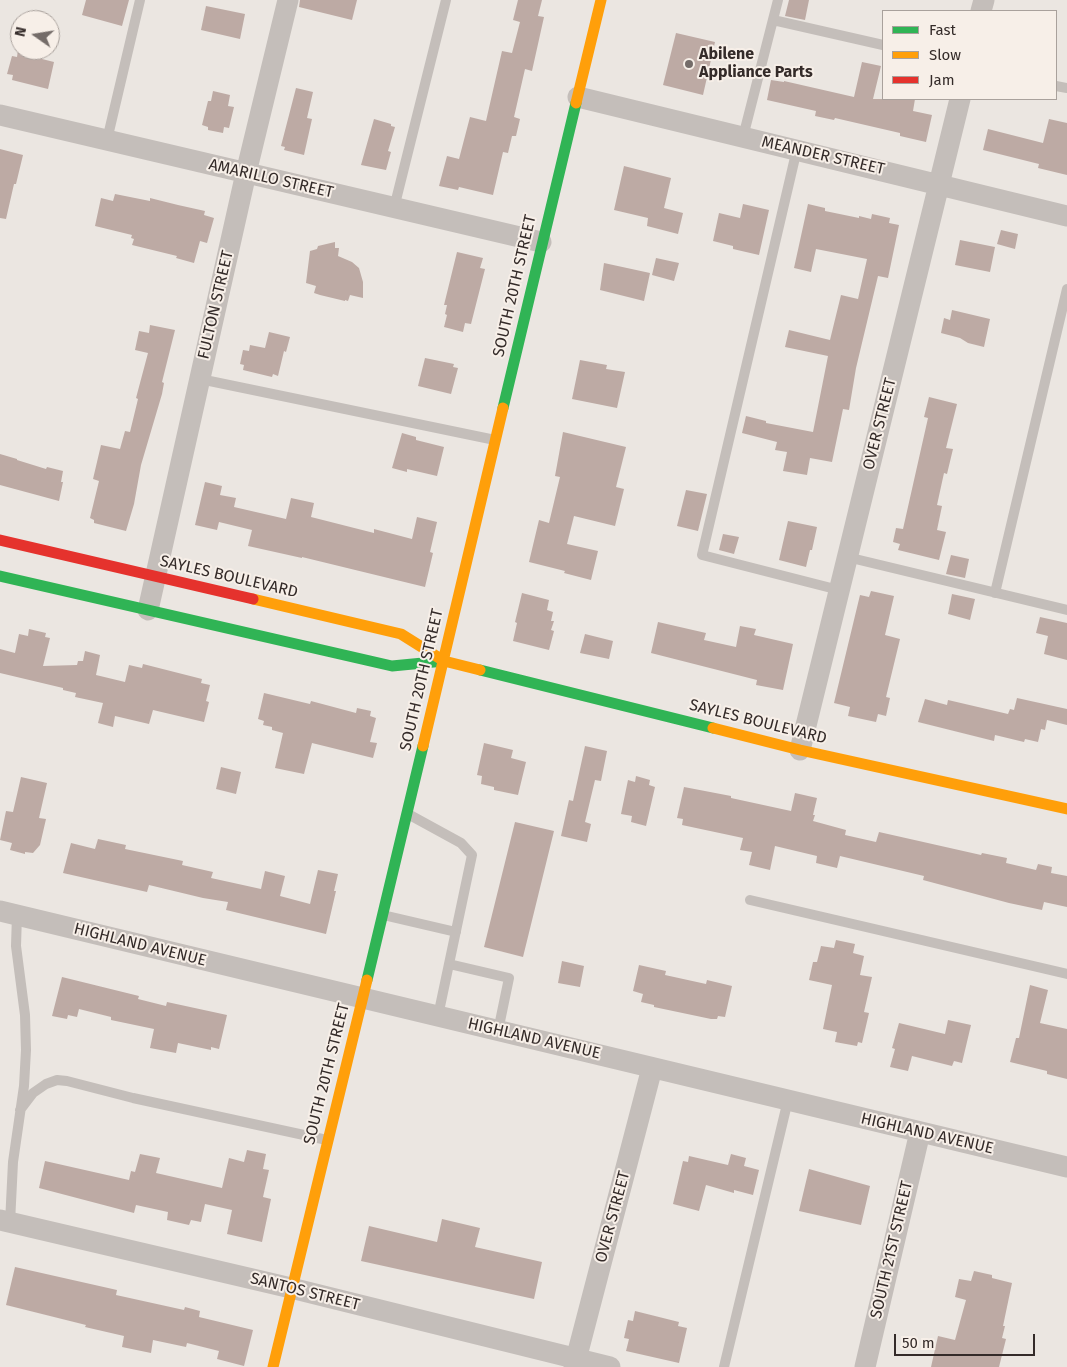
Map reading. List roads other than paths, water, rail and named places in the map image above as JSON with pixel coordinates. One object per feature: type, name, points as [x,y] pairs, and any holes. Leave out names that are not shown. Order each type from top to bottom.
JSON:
[{"type":"main road","name":"SOUTH 20TH STREET","points":[[273,1367],[444,661],[541,242],[601,0]]},
{"type":"main road","name":"SAYLES BOULEVARD","points":[[0,540],[401,634],[444,661],[800,750],[1067,809]]},
{"type":"main road","name":"SAYLES BOULEVARD","points":[[0,576],[392,666],[444,661]]},
{"type":"street","name":"FULTON STREET","points":[[148,610],[246,173],[288,0]]},
{"type":"street","name":"MEANDER STREET","points":[[578,97],[1067,216]]},
{"type":"street","name":"OVER STREET","points":[[800,750],[960,100]]},
{"type":"street","name":"AMARILLO STREET","points":[[0,116],[541,242]]},
{"type":"street","name":"HIGHLAND AVENUE","points":[[9,913],[1067,1167]]},
{"type":"street","name":"OVER STREET","points":[[575,1363],[652,1068]]},
{"type":"street","name":"SOUTH 21ST STREET","points":[[865,1367],[920,1132]]},
{"type":"street","name":"SANTOS STREET","points":[[5,1222],[291,1288],[575,1363],[610,1367]]},
{"type":"lane","points":[[107,140],[140,0]]},
{"type":"lane","points":[[394,208],[446,0]]},
{"type":"lane","points":[[743,137],[778,0]]},
{"type":"lane","points":[[773,20],[882,45]]},
{"type":"lane","points":[[797,150],[702,555],[839,590]]},
{"type":"lane","points":[[995,593],[1067,289]]},
{"type":"lane","points":[[200,379],[495,440]]},
{"type":"lane","points":[[847,556],[1067,610]]},
{"type":"lane","points":[[407,813],[461,843],[472,855],[438,1016]]},
{"type":"lane","points":[[750,900],[1067,974]]},
{"type":"lane","points":[[5,1222],[24,1086],[26,1050],[16,946],[9,913]]},
{"type":"lane","points":[[382,915],[456,932]]},
{"type":"lane","points":[[449,964],[509,978],[498,1031]]},
{"type":"lane","points":[[20,1110],[33,1094],[46,1084],[57,1080],[67,1081],[133,1098],[328,1141]]},
{"type":"lane","points":[[724,1367],[788,1100]]},
{"type":"place","name":"Abilene Appliance Parts","points":[[689,64]]}]
